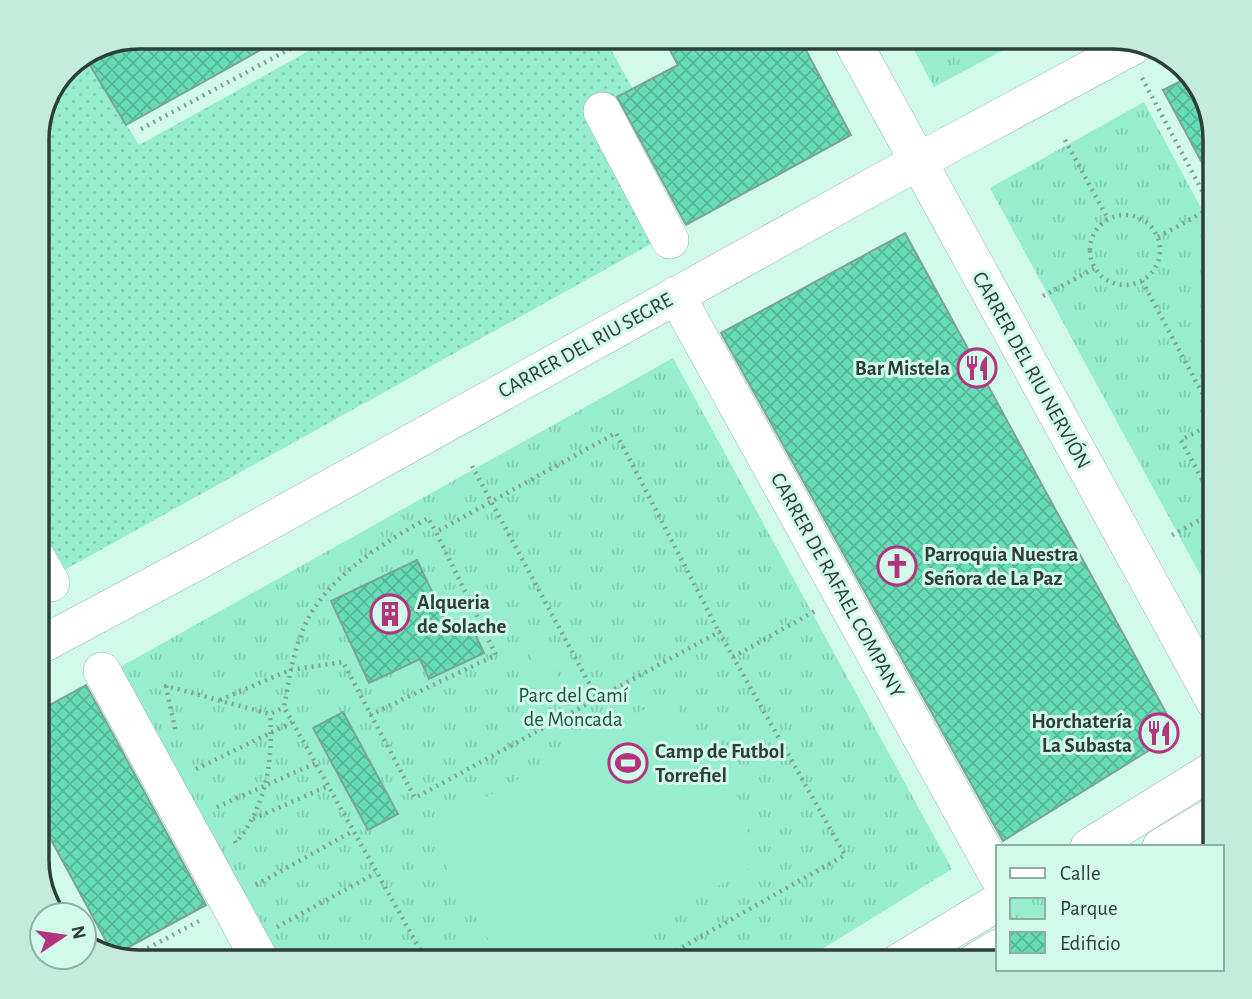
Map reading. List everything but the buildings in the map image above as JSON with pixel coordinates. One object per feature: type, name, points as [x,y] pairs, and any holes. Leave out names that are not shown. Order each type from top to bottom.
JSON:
[{"type":"street","name":"CARRER DEL RIU NERVIÓN","points":[[856,49],[1203,680]]},
{"type":"street","name":"CARRER DEL RIU SEGRE","points":[[49,641],[1124,50]]},
{"type":"street","points":[[602,111],[670,240]]},
{"type":"street","name":"CARRER DE RAFAEL COMPANY","points":[[676,295],[996,872]]},
{"type":"street","points":[[102,671],[240,896],[254,950]]},
{"type":"street","points":[[1092,845],[1203,776]]},
{"type":"street","points":[[1143,814],[1160,845]]},
{"type":"street","points":[[1164,845],[1203,821]]},
{"type":"street","points":[[918,950],[996,903]]},
{"type":"path","points":[[141,130],[290,49]]},
{"type":"path","points":[[1132,52],[1203,190]]},
{"type":"path","points":[[1065,140],[1108,219]]},
{"type":"path","points":[[1158,237],[1203,213]]},
{"type":"path","points":[[1131,215],[1152,227],[1158,237],[1160,247],[1156,267],[1142,281],[1121,285],[1101,276],[1095,268],[1090,258],[1092,235],[1108,219],[1131,215]]},
{"type":"path","points":[[1043,296],[1095,268]]},
{"type":"path","points":[[1142,281],[1203,397]]},
{"type":"path","points":[[1203,427],[1181,440],[1203,481]]},
{"type":"path","points":[[436,532],[616,433],[719,632],[845,855],[677,950]]},
{"type":"path","points":[[472,466],[597,698]]},
{"type":"path","points":[[370,715],[496,655],[428,518],[393,538],[335,581],[304,626],[290,670],[284,707],[420,950]]},
{"type":"path","points":[[1172,535],[1203,518]]},
{"type":"path","points":[[733,657],[844,596]]},
{"type":"path","points":[[220,700],[290,670],[343,662],[415,798],[719,632]]},
{"type":"path","points":[[180,738],[175,728],[166,686],[270,714],[284,707]]},
{"type":"path","points":[[230,831],[236,843],[253,819],[264,796],[270,714]]},
{"type":"path","points":[[196,769],[293,721]]},
{"type":"path","points":[[191,759],[201,778]]},
{"type":"path","points":[[217,807],[316,764]]},
{"type":"path","points":[[253,819],[328,786]]},
{"type":"path","points":[[212,797],[223,819]]},
{"type":"path","points":[[143,950],[353,831]]},
{"type":"path","points":[[258,950],[376,873]]},
{"type":"green space","points":[[312,49],[611,49],[633,89],[590,111],[658,240],[59,573],[49,555],[49,133],[58,99],[68,84],[89,64],[139,145]]},
{"type":"green space","points":[[913,49],[1005,49],[934,87]]},
{"type":"green space","points":[[1144,102],[1203,212],[1203,580],[990,188]]},
{"type":"green space","name":"Parc del Camí de Moncada","points":[[673,358],[952,869],[820,950],[265,950],[113,671]]},
{"type":"green space","points":[[542,647],[567,692],[555,699],[530,654]]},
{"type":"green space","name":"Camp de Futbol Torrefiel","points":[[670,695],[764,860],[604,950],[494,950],[427,830]]},
{"type":"place","name":"Bar Mistela","points":[[977,368]]},
{"type":"place","name":"Parroquia Nuestra Señora de La Paz","points":[[897,566]]},
{"type":"place","name":"Alqueria de Solache","points":[[390,614]]},
{"type":"place","name":"Horchatería La Subasta","points":[[1159,733]]},
{"type":"place","name":"Camp de Futbol Torrefiel","points":[[628,763]]}]
